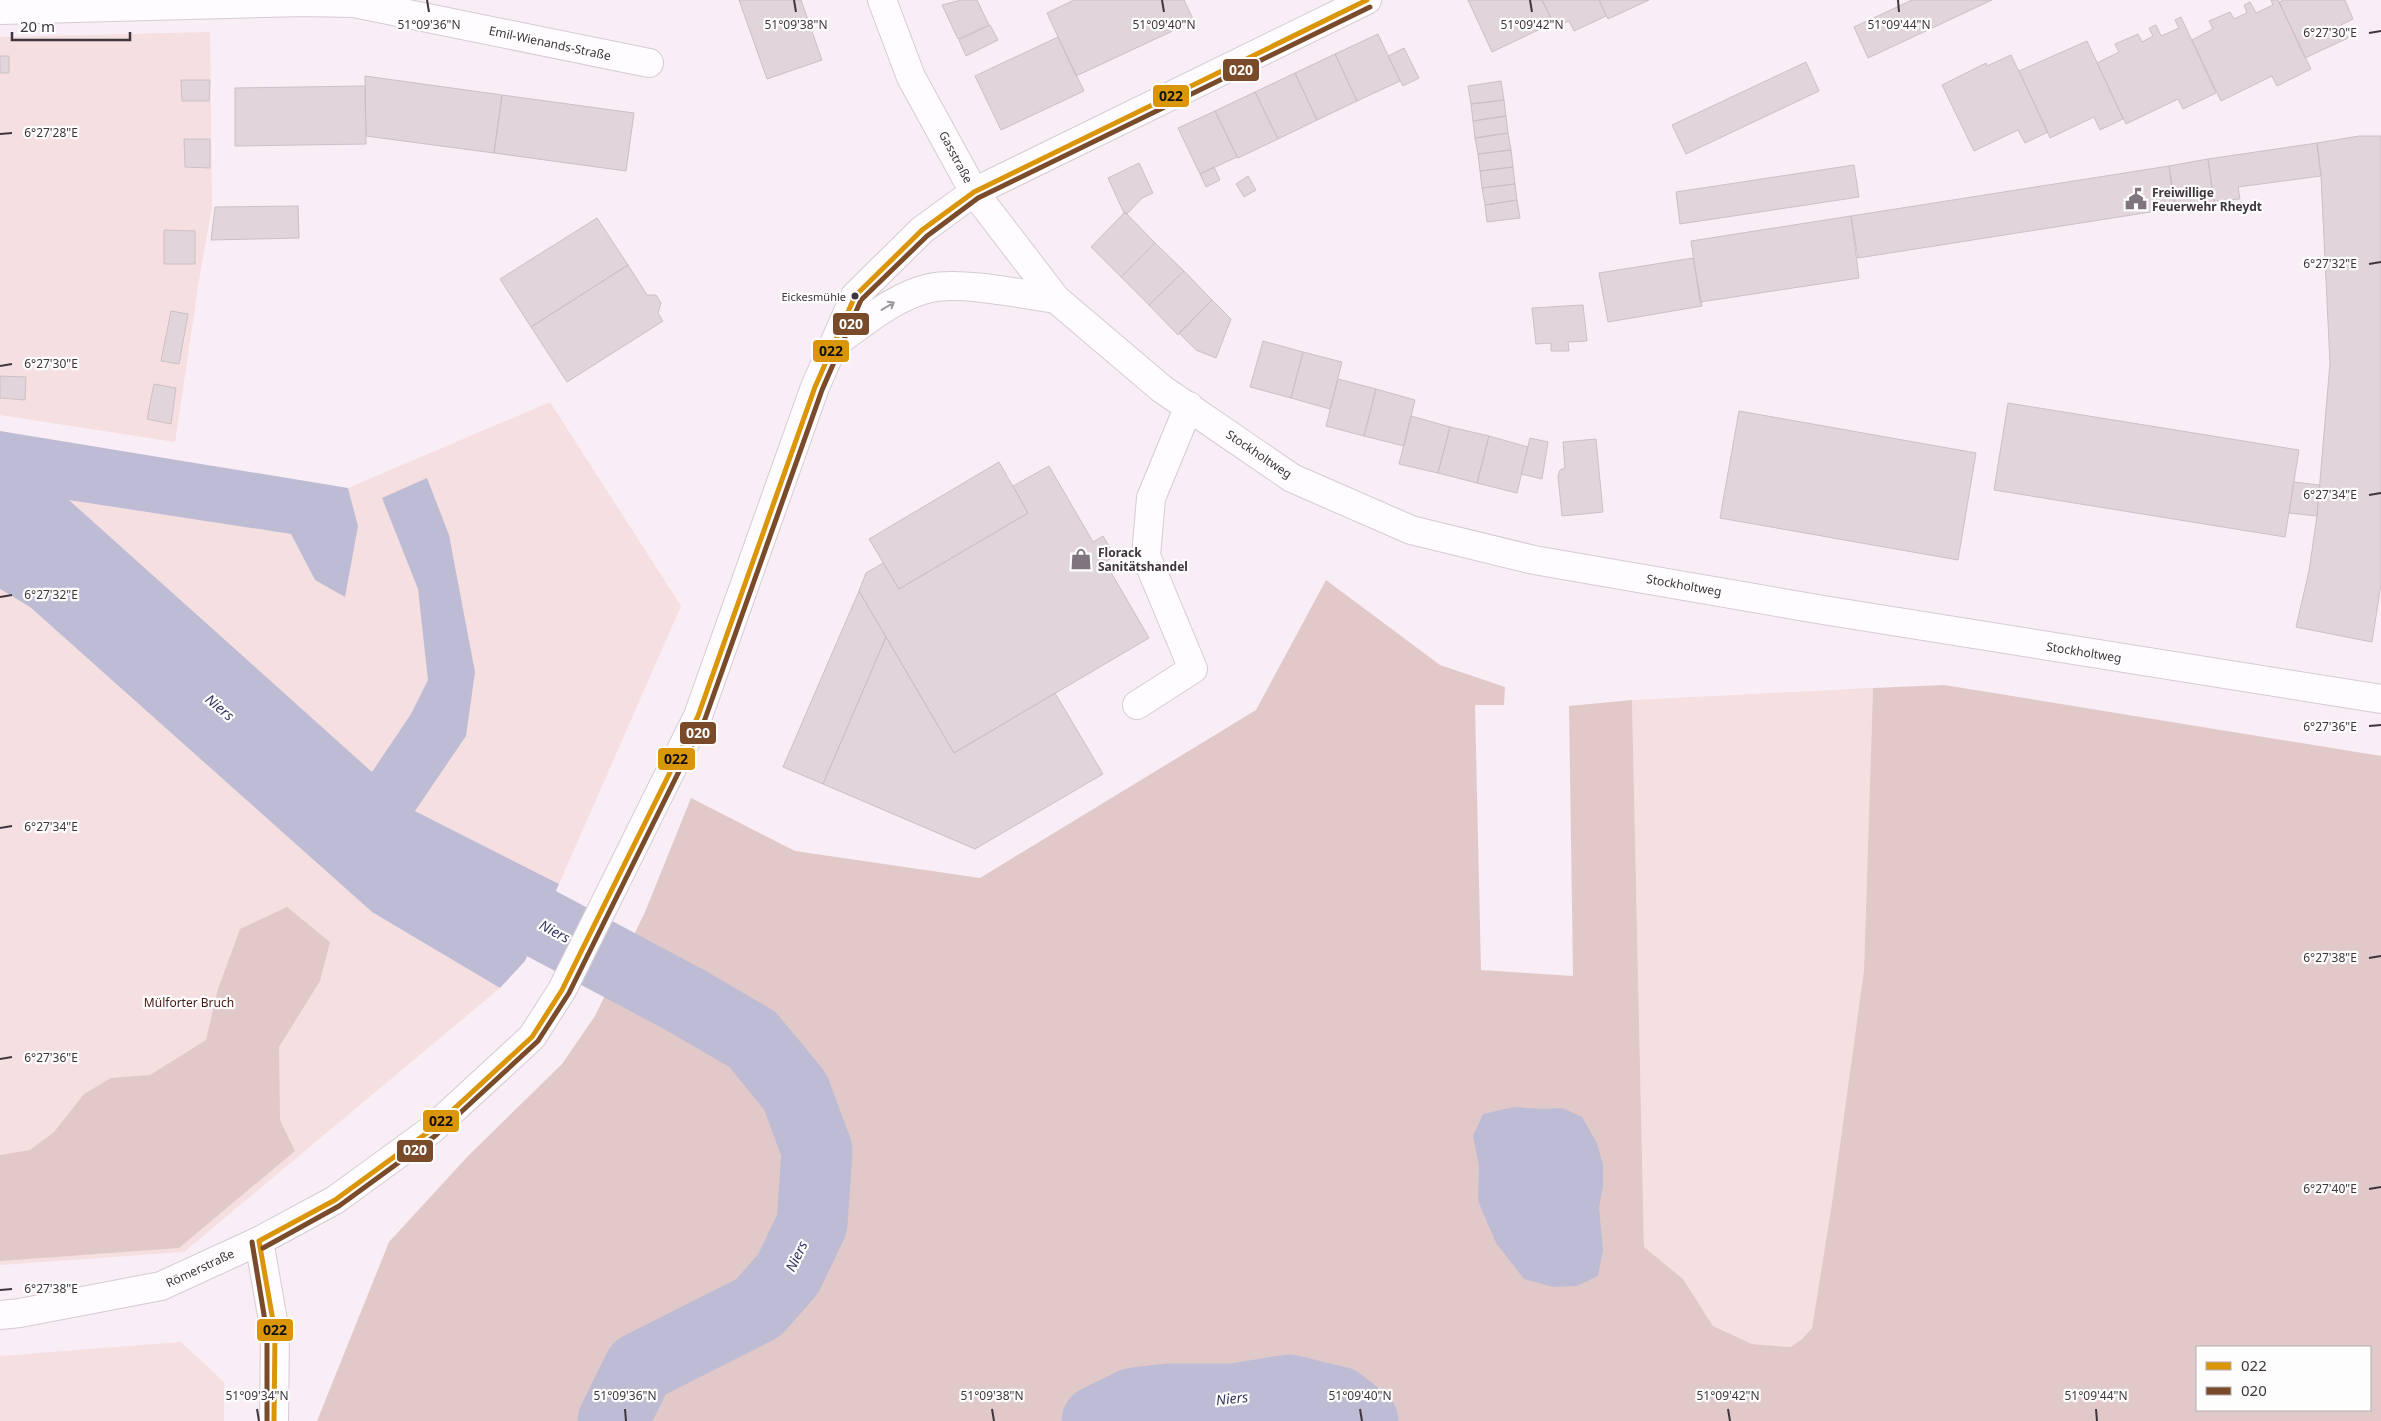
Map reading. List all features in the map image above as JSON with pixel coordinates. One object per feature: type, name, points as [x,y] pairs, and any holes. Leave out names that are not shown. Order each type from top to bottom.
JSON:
[{"type":"street","name":"Gasstraße","points":[[882,0],[912,77],[974,192],[1056,299]]},
{"type":"street","name":"Römerstraße","points":[[0,1314],[20,1313],[161,1286],[259,1241],[335,1200],[431,1130],[532,1037],[562,990],[698,716],[815,387],[855,296],[922,230],[974,192],[1367,0]]},
{"type":"street","name":"Emil-Wienands-Straße","points":[[0,10],[303,1],[354,3],[649,63]]},
{"type":"street","points":[[834,344],[891,304],[930,288],[970,287],[1056,299]]},
{"type":"street","name":"Stockholtweg","points":[[1056,299],[1162,388],[1292,478],[1411,530],[1534,560],[1823,610],[2381,699]]},
{"type":"street","points":[[1137,705],[1193,669],[1146,556],[1151,498],[1189,406]]},
{"type":"street","points":[[259,1241],[275,1332],[274,1421]]},
{"type":"green space","points":[[210,32],[212,208],[200,274],[175,442],[0,415],[0,37]]},
{"type":"green space","points":[[550,402],[681,606],[559,884],[415,811],[68,499],[291,534],[315,580],[358,526],[348,488]]},
{"type":"green space","name":"Mülforter Bruch","points":[[0,589],[30,607],[372,912],[500,988],[184,1252],[0,1265]]},
{"type":"green space","points":[[1873,688],[1864,970],[1832,1203],[1812,1328],[1791,1347],[1752,1344],[1713,1326],[1683,1279],[1644,1247],[1632,700]]},
{"type":"green space","points":[[181,1342],[224,1382],[224,1421],[0,1421],[0,1356]]},
{"type":"shaded area","points":[[1326,580],[1440,665],[1505,687],[1504,705],[1475,705],[1481,970],[1573,976],[1569,706],[1632,700],[1644,1247],[1683,1279],[1713,1326],[1752,1344],[1791,1347],[1812,1328],[1832,1203],[1864,970],[1873,688],[1944,685],[2381,756],[2381,1421],[317,1421],[389,1242],[468,1156],[562,1064],[595,1016],[645,912],[691,798],[795,851],[980,878],[1256,710]]},
{"type":"shaded area","points":[[287,907],[330,942],[320,981],[279,1047],[280,1120],[295,1151],[179,1248],[0,1261],[0,1155],[30,1150],[54,1132],[84,1094],[111,1078],[150,1075],[206,1040],[218,989],[240,929]]},
{"type":"water","points":[[0,431],[348,488],[358,526],[345,597],[315,580],[291,534],[69,500],[372,772],[411,714],[428,680],[418,589],[382,498],[427,478],[449,535],[475,672],[466,736],[415,811],[559,884],[525,961],[500,988],[372,912],[30,607],[0,589]]},
{"type":"water","points":[[1514,1107],[1562,1108],[1582,1117],[1597,1143],[1603,1165],[1603,1185],[1599,1208],[1603,1250],[1598,1276],[1577,1286],[1553,1287],[1524,1279],[1496,1243],[1478,1201],[1479,1166],[1473,1136],[1483,1114]]},
{"type":"building","points":[[739,0],[801,0],[822,60],[767,79]]},
{"type":"building","points":[[961,0],[977,0],[989,25],[958,39],[942,5]]},
{"type":"building","points":[[1074,0],[1184,0],[1194,21],[1076,76],[1047,13]]},
{"type":"building","points":[[1468,0],[1542,0],[1553,23],[1492,52]]},
{"type":"building","points":[[1542,0],[1599,0],[1606,16],[1574,31],[1569,21],[1556,27]]},
{"type":"building","points":[[1599,0],[1649,0],[1608,19]]},
{"type":"building","points":[[1912,0],[1992,0],[1868,58],[1854,27]]},
{"type":"building","points":[[2271,0],[2278,0],[2311,69],[2277,86],[2272,76],[2221,101],[2192,40],[2213,29],[2209,21],[2230,12],[2234,19],[2247,13],[2244,5],[2250,2],[2256,13],[2273,5]]},
{"type":"building","points":[[2284,0],[2345,0],[2353,19],[2341,25],[2348,38],[2305,58],[2279,2]]},
{"type":"building","points":[[2181,17],[2216,93],[2183,109],[2178,99],[2126,124],[2097,63],[2119,52],[2115,44],[2138,34],[2142,42],[2153,36],[2149,28],[2156,25],[2161,36],[2179,28],[2175,20]]},
{"type":"building","points":[[990,25],[998,40],[966,56],[959,40]]},
{"type":"building","points":[[1378,34],[1400,81],[1357,101],[1335,54]]},
{"type":"building","points":[[1058,37],[1084,91],[1001,130],[975,76]]},
{"type":"building","points":[[2087,41],[2123,119],[2100,130],[2094,117],[2050,138],[2019,71]]},
{"type":"building","points":[[1404,48],[1419,78],[1403,86],[1388,56]]},
{"type":"building","points":[[1335,54],[1357,101],[1317,120],[1295,73]]},
{"type":"building","points":[[2011,55],[2048,132],[2025,143],[2018,130],[1974,151],[1942,85],[1986,63],[1987,66]]},
{"type":"building","points":[[0,56],[9,56],[9,73],[0,73]]},
{"type":"building","points":[[1806,62],[1819,91],[1686,154],[1672,125]]},
{"type":"building","points":[[1295,73],[1317,120],[1278,139],[1255,92]]},
{"type":"building","points":[[365,76],[502,95],[494,153],[366,136]]},
{"type":"building","points":[[181,80],[210,80],[209,101],[182,101]]},
{"type":"building","points":[[1501,81],[1504,100],[1471,104],[1468,86]]},
{"type":"building","points":[[365,86],[366,144],[235,146],[235,88]]},
{"type":"building","points":[[1255,92],[1278,139],[1238,158],[1215,111]]},
{"type":"building","points":[[502,95],[634,113],[626,171],[494,153]]},
{"type":"building","points":[[1504,100],[1506,116],[1473,121],[1471,104]]},
{"type":"building","points":[[1215,111],[1237,157],[1200,174],[1178,128]]},
{"type":"building","points":[[1506,116],[1508,133],[1475,138],[1473,121]]},
{"type":"building","points":[[1508,133],[1511,150],[1478,154],[1475,138]]},
{"type":"building","points":[[2359,136],[2381,136],[2381,584],[2372,642],[2296,627],[2309,571],[2317,516],[2330,363],[2321,176],[2317,143]]},
{"type":"building","points":[[184,139],[210,139],[210,168],[185,167]]},
{"type":"building","points":[[2317,143],[2321,176],[2238,187],[2240,199],[2214,201],[2208,159]]},
{"type":"building","points":[[1511,150],[1513,167],[1480,171],[1478,154]]},
{"type":"building","points":[[2208,159],[2214,205],[2175,212],[2169,166]]},
{"type":"building","points":[[1139,163],[1153,193],[1142,198],[1127,214],[1124,213],[1108,178]]},
{"type":"building","points":[[1854,165],[1859,197],[1680,224],[1676,192]]},
{"type":"building","points":[[2169,166],[2176,208],[1858,258],[1851,216]]},
{"type":"building","points":[[1214,167],[1220,180],[1206,187],[1200,174]]},
{"type":"building","points":[[1513,167],[1515,184],[1482,188],[1480,171]]},
{"type":"building","points":[[1248,176],[1256,190],[1244,197],[1236,184]]},
{"type":"building","points":[[1515,184],[1517,200],[1485,205],[1482,188]]},
{"type":"building","points":[[1517,200],[1520,218],[1487,222],[1485,205]]},
{"type":"building","points":[[298,206],[299,238],[211,240],[215,207]]},
{"type":"building","points":[[1125,212],[1155,243],[1121,277],[1091,247]]},
{"type":"building","points":[[1851,216],[1859,278],[1700,302],[1691,241]]},
{"type":"building","points":[[597,218],[628,265],[531,327],[500,279]]},
{"type":"building","points":[[164,230],[195,231],[195,264],[164,264]]},
{"type":"building","points":[[1155,243],[1184,271],[1149,305],[1121,277]]},
{"type":"building","points":[[1693,258],[1702,306],[1608,322],[1599,273]]},
{"type":"building","points":[[628,265],[647,295],[656,295],[661,303],[658,313],[663,321],[567,382],[531,327]]},
{"type":"building","points":[[1184,271],[1212,300],[1178,335],[1149,305]]},
{"type":"building","points":[[1212,300],[1231,319],[1216,358],[1196,350],[1179,333]]},
{"type":"building","points":[[1583,305],[1587,341],[1568,342],[1569,351],[1551,351],[1551,343],[1536,344],[1532,308]]},
{"type":"building","points":[[171,311],[188,314],[179,364],[161,361]]},
{"type":"building","points":[[1263,341],[1303,352],[1291,398],[1250,387]]},
{"type":"building","points":[[1303,352],[1342,362],[1330,409],[1291,398]]},
{"type":"building","points":[[0,376],[26,377],[25,400],[0,398]]},
{"type":"building","points":[[1338,379],[1376,389],[1364,436],[1326,426]]},
{"type":"building","points":[[154,384],[176,388],[171,424],[147,419]]},
{"type":"building","points":[[1376,389],[1415,400],[1404,446],[1364,436]]},
{"type":"building","points":[[2008,403],[2299,450],[2285,537],[1994,490]]},
{"type":"building","points":[[1739,411],[1976,453],[1958,560],[1720,518]]},
{"type":"building","points":[[1411,416],[1450,427],[1438,473],[1399,464]]},
{"type":"building","points":[[1450,427],[1489,436],[1477,483],[1438,473]]},
{"type":"building","points":[[1489,436],[1528,447],[1517,493],[1477,483]]},
{"type":"building","points":[[1530,438],[1548,442],[1542,479],[1521,474]]},
{"type":"building","points":[[1596,439],[1603,512],[1562,516],[1558,476],[1560,470],[1565,468],[1563,442]]},
{"type":"building","points":[[999,462],[1028,513],[899,589],[869,539]]},
{"type":"building","points":[[1049,466],[1093,542],[1103,536],[1115,556],[1105,562],[1149,638],[954,753],[859,591],[866,573],[883,563],[899,589],[1028,513],[1013,486]]},
{"type":"building","points":[[2294,482],[2319,485],[2317,516],[2289,513]]},
{"type":"building","points":[[859,591],[886,637],[823,784],[783,767]]},
{"type":"building","points":[[886,637],[954,753],[1055,693],[1103,774],[975,849],[823,784]]},
{"type":"waterway","name":"Niers","points":[[454,877],[685,1000],[752,1039],[795,1091],[817,1150],[812,1224],[788,1274],[758,1308],[639,1368],[613,1421]]},
{"type":"waterway","name":"Niers","points":[[1097,1421],[1134,1403],[1168,1399],[1233,1399],[1289,1390],[1339,1402],[1363,1421]]},
{"type":"transit line","name":"022","points":[[259,1241],[335,1200],[431,1130],[532,1037],[562,990],[698,716],[815,387],[855,296],[922,230],[974,192],[1367,0]]},
{"type":"transit line","name":"020","points":[[263,1248],[339,1206],[435,1136],[538,1041],[569,993],[705,719],[822,390],[861,300],[927,236],[978,198],[1370,7]]},
{"type":"transit line","name":"022","points":[[259,1241],[275,1332],[274,1421]]},
{"type":"transit line","name":"020","points":[[252,1242],[267,1333],[267,1421]]},
{"type":"place","name":"Freiwillige Feuerwehr Rheydt","points":[[2136,199]]},
{"type":"place","name":"Eickesmühle","points":[[855,296]]},
{"type":"place","name":"Florack Sanitätshandel","points":[[1081,559]]}]
